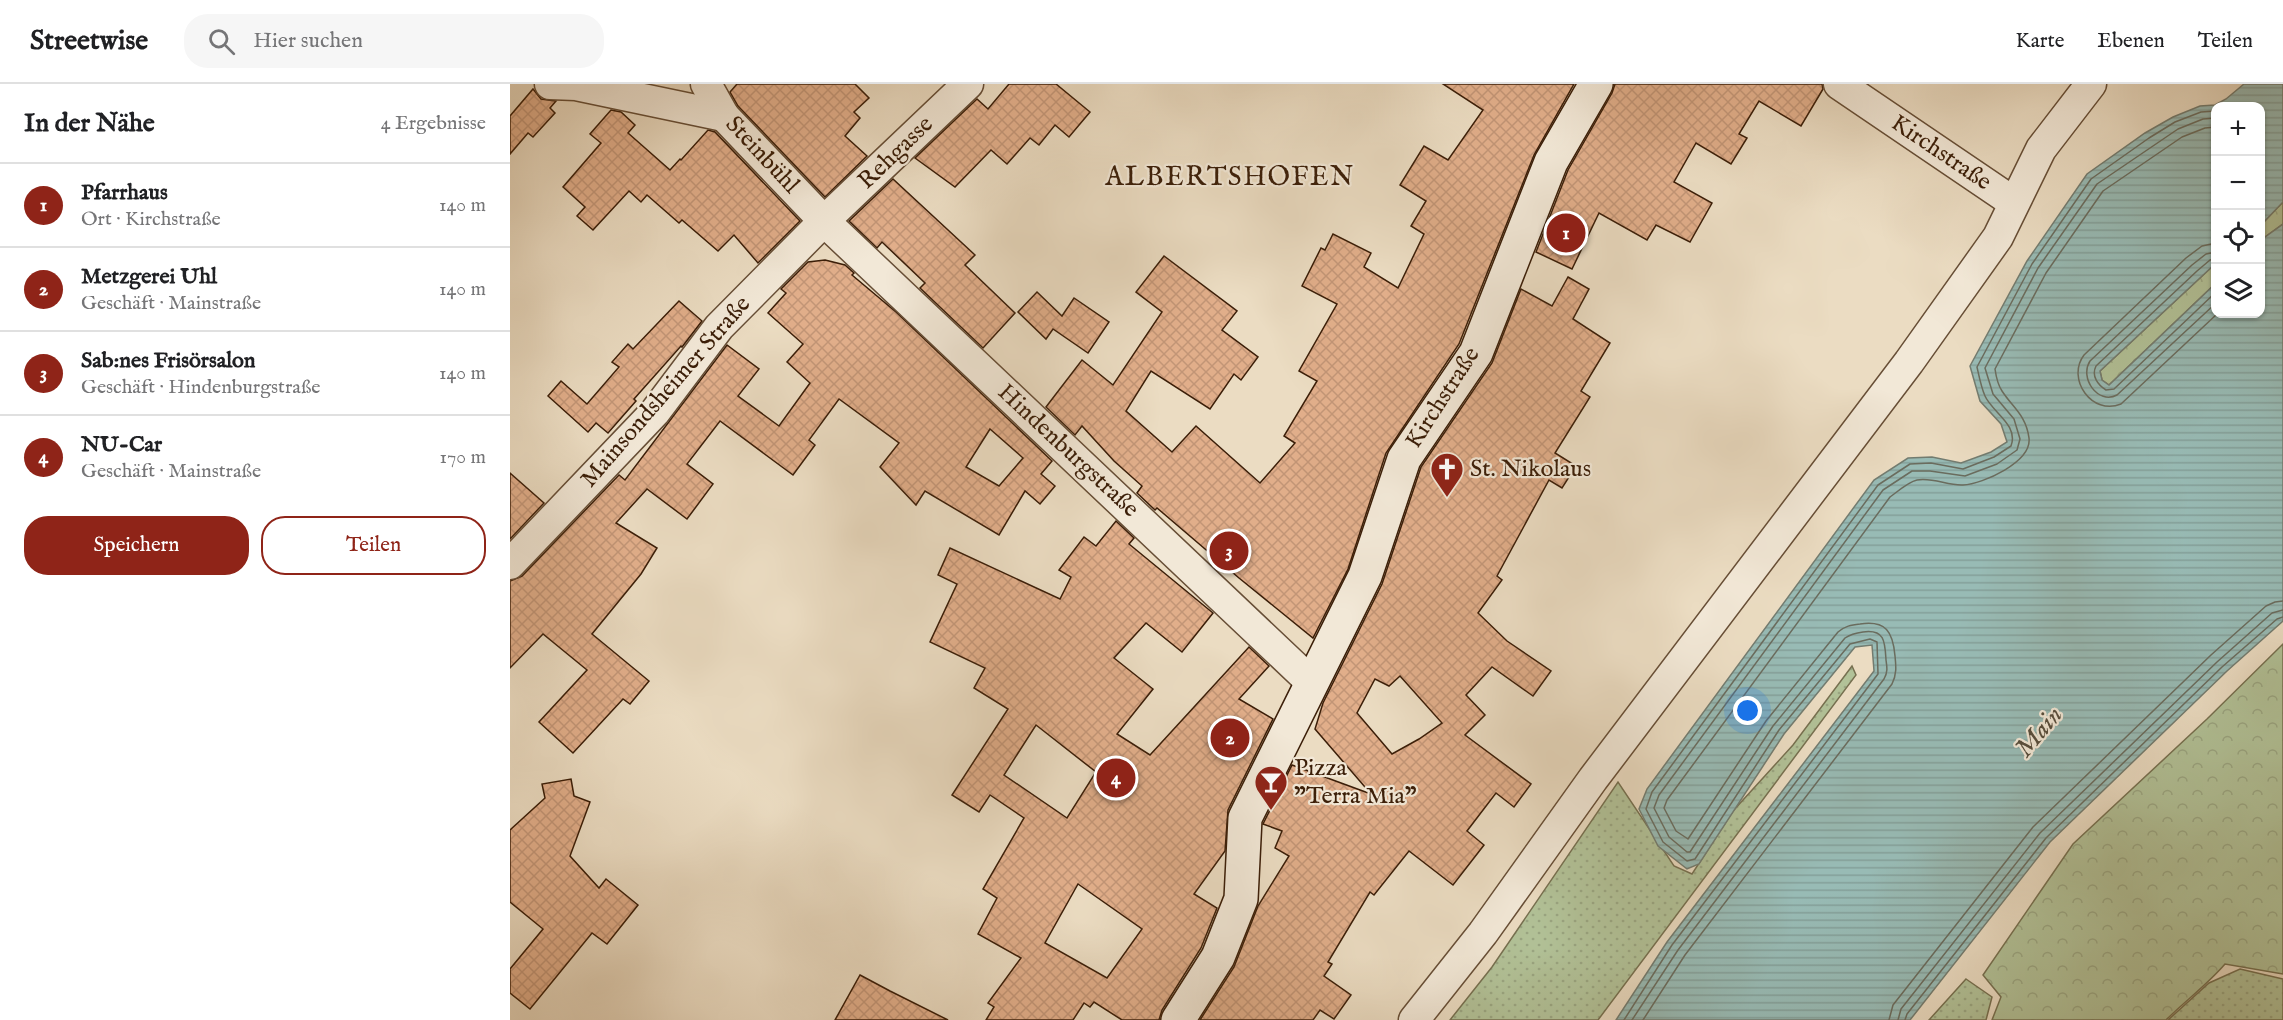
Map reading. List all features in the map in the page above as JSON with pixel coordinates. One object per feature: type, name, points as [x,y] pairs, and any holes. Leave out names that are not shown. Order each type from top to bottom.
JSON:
[{"type":"street","points":[[550,84],[576,86],[724,116]]},
{"type":"street","name":"Steinbühl","points":[[706,84],[724,116],[825,221]]},
{"type":"street","name":"Rehgasse","points":[[825,221],[968,84]]},
{"type":"street","name":"Kirchstraße","points":[[1178,1020],[1218,957],[1230,928],[1241,899],[1245,818],[1365,576],[1404,459],[1476,353],[1551,162],[1596,84]]},
{"type":"street","name":"Kirchstraße","points":[[1839,84],[2013,202]]},
{"type":"street","points":[[1414,1020],[1483,933],[1593,779],[1909,362],[1998,237],[2013,202],[2041,149],[2091,84]]},
{"type":"street","name":"Mainsondsheimer Straße","points":[[510,564],[655,412],[719,327],[825,221]]},
{"type":"street","name":"Hindenburgstraße","points":[[825,221],[1311,682]]},
{"type":"green space","points":[[2283,202],[2283,224],[2265,237],[2265,221]]},
{"type":"green space","points":[[2211,268],[2211,288],[2109,385],[2102,380],[2100,371]]},
{"type":"green space","points":[[2283,644],[2283,974],[2225,964],[2166,1020],[1992,1020],[2001,997],[1983,975],[2073,844],[2207,719]]},
{"type":"green space","points":[[1852,666],[1856,675],[1598,1020],[1450,1020],[1492,967],[1618,782],[1674,866],[1692,874],[1733,811],[1793,745]]},
{"type":"green space","points":[[2240,969],[2283,979],[2283,1020],[2168,1020],[2209,983]]},
{"type":"green space","points":[[1966,979],[1992,997],[1986,1020],[1929,1020]]},
{"type":"water","points":[[2244,84],[2283,84],[2283,202],[2265,221],[2265,102],[2220,102]]},
{"type":"water","name":"Main","points":[[2211,105],[2211,268],[2100,371],[2102,380],[2109,385],[2211,288],[2211,318],[2265,318],[2265,237],[2283,224],[2283,621],[2227,671],[2050,842],[1910,1020],[1616,1020],[1667,942],[1874,671],[1872,645],[1855,647],[1784,734],[1699,864],[1687,869],[1658,846],[1639,809],[1647,789],[1874,480],[1908,458],[1932,457],[1961,463],[1991,452],[2007,442],[2001,424],[1980,401],[1970,366],[2027,261],[2087,174],[2145,133],[2173,117],[2200,106]]},
{"type":"building","points":[[737,84],[855,84],[869,98],[854,112],[860,118],[845,136],[867,156],[825,197],[738,106],[730,92]]},
{"type":"building","points":[[1009,84],[1056,84],[1090,112],[1069,137],[1055,125],[1039,145],[1030,138],[1007,164],[991,150],[955,187],[915,158],[977,99],[988,109]]},
{"type":"building","points":[[1443,84],[1574,84],[1534,155],[1459,344],[1386,453],[1348,569],[1313,638],[1157,508],[1155,510],[1137,493],[1142,486],[1114,461],[1082,426],[1075,435],[1046,407],[1082,360],[1113,385],[1162,312],[1136,292],[1164,256],[1237,311],[1222,330],[1258,357],[1241,380],[1234,374],[1210,409],[1151,371],[1126,411],[1172,452],[1196,426],[1260,483],[1295,443],[1284,436],[1317,381],[1299,371],[1337,304],[1302,286],[1321,248],[1325,250],[1333,234],[1371,253],[1364,267],[1398,288],[1424,234],[1411,226],[1426,201],[1400,185],[1424,146],[1448,160],[1483,110]]},
{"type":"building","points":[[1615,84],[1822,84],[1823,89],[1801,126],[1759,101],[1739,134],[1747,138],[1731,164],[1696,143],[1674,182],[1712,203],[1690,242],[1656,225],[1647,240],[1599,213],[1572,269],[1536,252],[1568,170]]},
{"type":"building","points":[[533,89],[541,99],[556,101],[550,108],[555,113],[533,137],[528,133],[510,154],[510,116]]},
{"type":"building","points":[[611,110],[621,112],[635,125],[628,133],[670,170],[708,130],[715,132],[800,221],[758,263],[734,235],[718,251],[682,220],[679,223],[647,195],[641,202],[629,191],[593,230],[577,216],[585,207],[563,187],[601,143],[590,134]]},
{"type":"building","points":[[893,179],[975,255],[965,265],[1015,313],[983,348],[920,288],[925,283],[882,242],[877,248],[849,221]]},
{"type":"building","points":[[825,260],[845,265],[854,273],[852,275],[896,312],[1052,461],[1041,474],[1055,486],[1040,504],[1025,491],[999,535],[925,491],[916,505],[880,467],[899,443],[839,399],[809,440],[815,445],[793,475],[720,421],[687,464],[713,484],[687,519],[647,489],[616,523],[657,548],[641,574],[592,634],[649,681],[630,704],[623,699],[573,753],[539,722],[587,670],[543,634],[510,668],[510,581],[522,576],[619,475],[625,480],[727,345],[759,369],[738,396],[779,426],[810,383],[787,362],[803,344],[768,313],[786,293],[781,289],[808,262]],"holes":[[[990,429],[1023,458],[999,486],[966,467]]]},
{"type":"building","points":[[1568,277],[1589,289],[1573,319],[1610,343],[1581,391],[1590,397],[1555,453],[1576,466],[1562,488],[1549,480],[1497,576],[1502,580],[1478,613],[1507,641],[1551,671],[1533,696],[1492,667],[1466,695],[1485,715],[1465,735],[1531,784],[1514,807],[1496,793],[1467,831],[1484,845],[1453,885],[1409,851],[1374,895],[1370,892],[1328,962],[1332,964],[1324,976],[1351,995],[1334,1019],[1320,1010],[1313,1020],[1200,1020],[1234,967],[1258,906],[1289,856],[1275,848],[1282,831],[1263,824],[1292,765],[1371,794],[1315,729],[1323,703],[1382,584],[1421,467],[1492,363],[1521,289],[1552,306]],"holes":[[[1400,676],[1442,723],[1392,754],[1357,713],[1375,679],[1389,686]]]},
{"type":"building","points":[[1037,292],[1062,316],[1074,298],[1109,322],[1088,353],[1053,329],[1046,339],[1018,312]]},
{"type":"building","points":[[679,301],[702,321],[682,347],[634,399],[636,401],[608,433],[596,423],[588,432],[548,396],[561,381],[587,404],[619,367],[612,362],[628,344],[633,349]]},
{"type":"building","points":[[510,473],[544,503],[510,539]]},
{"type":"building","points":[[1116,521],[1134,538],[1129,544],[1213,613],[1182,652],[1146,623],[1114,658],[1153,689],[1117,734],[1150,755],[1249,647],[1269,666],[1239,699],[1273,719],[1228,810],[1225,851],[1194,894],[1217,908],[1201,948],[1162,1010],[1159,1020],[1122,1020],[1094,1002],[1090,1007],[1084,1003],[1073,1020],[986,1020],[994,1007],[988,1003],[1021,958],[978,934],[997,898],[983,889],[1024,818],[990,795],[979,812],[952,795],[1008,709],[974,688],[985,668],[930,642],[957,584],[938,575],[950,548],[1060,599],[1071,577],[1059,570],[1084,537],[1096,546]],"holes":[[[1036,725],[1096,772],[1067,818],[1004,775]],[[1078,884],[1142,929],[1107,978],[1045,943]]]},
{"type":"building","points":[[571,779],[574,796],[590,802],[570,856],[599,888],[606,879],[638,905],[607,944],[592,933],[530,1009],[510,993],[510,969],[543,929],[510,902],[510,830],[545,798],[542,784]]},
{"type":"building","points":[[860,975],[890,991],[948,1020],[835,1020]]},
{"type":"place","name":"Pfarrhaus","points":[[1566,233]]},
{"type":"place","name":"St. Nikolaus","points":[[1447,498]]},
{"type":"place","name":"Sab:nes Frisörsalon","points":[[1229,551]]},
{"type":"place","name":"Metzgerei Uhl","points":[[1230,738]]},
{"type":"place","name":"NU-Car","points":[[1116,778]]},
{"type":"place","name":"Pizza \"Terra Mia\"","points":[[1271,811]]},
{"type":"district","name":"ALBERTSHOFEN","points":[[1230,178]]}]
